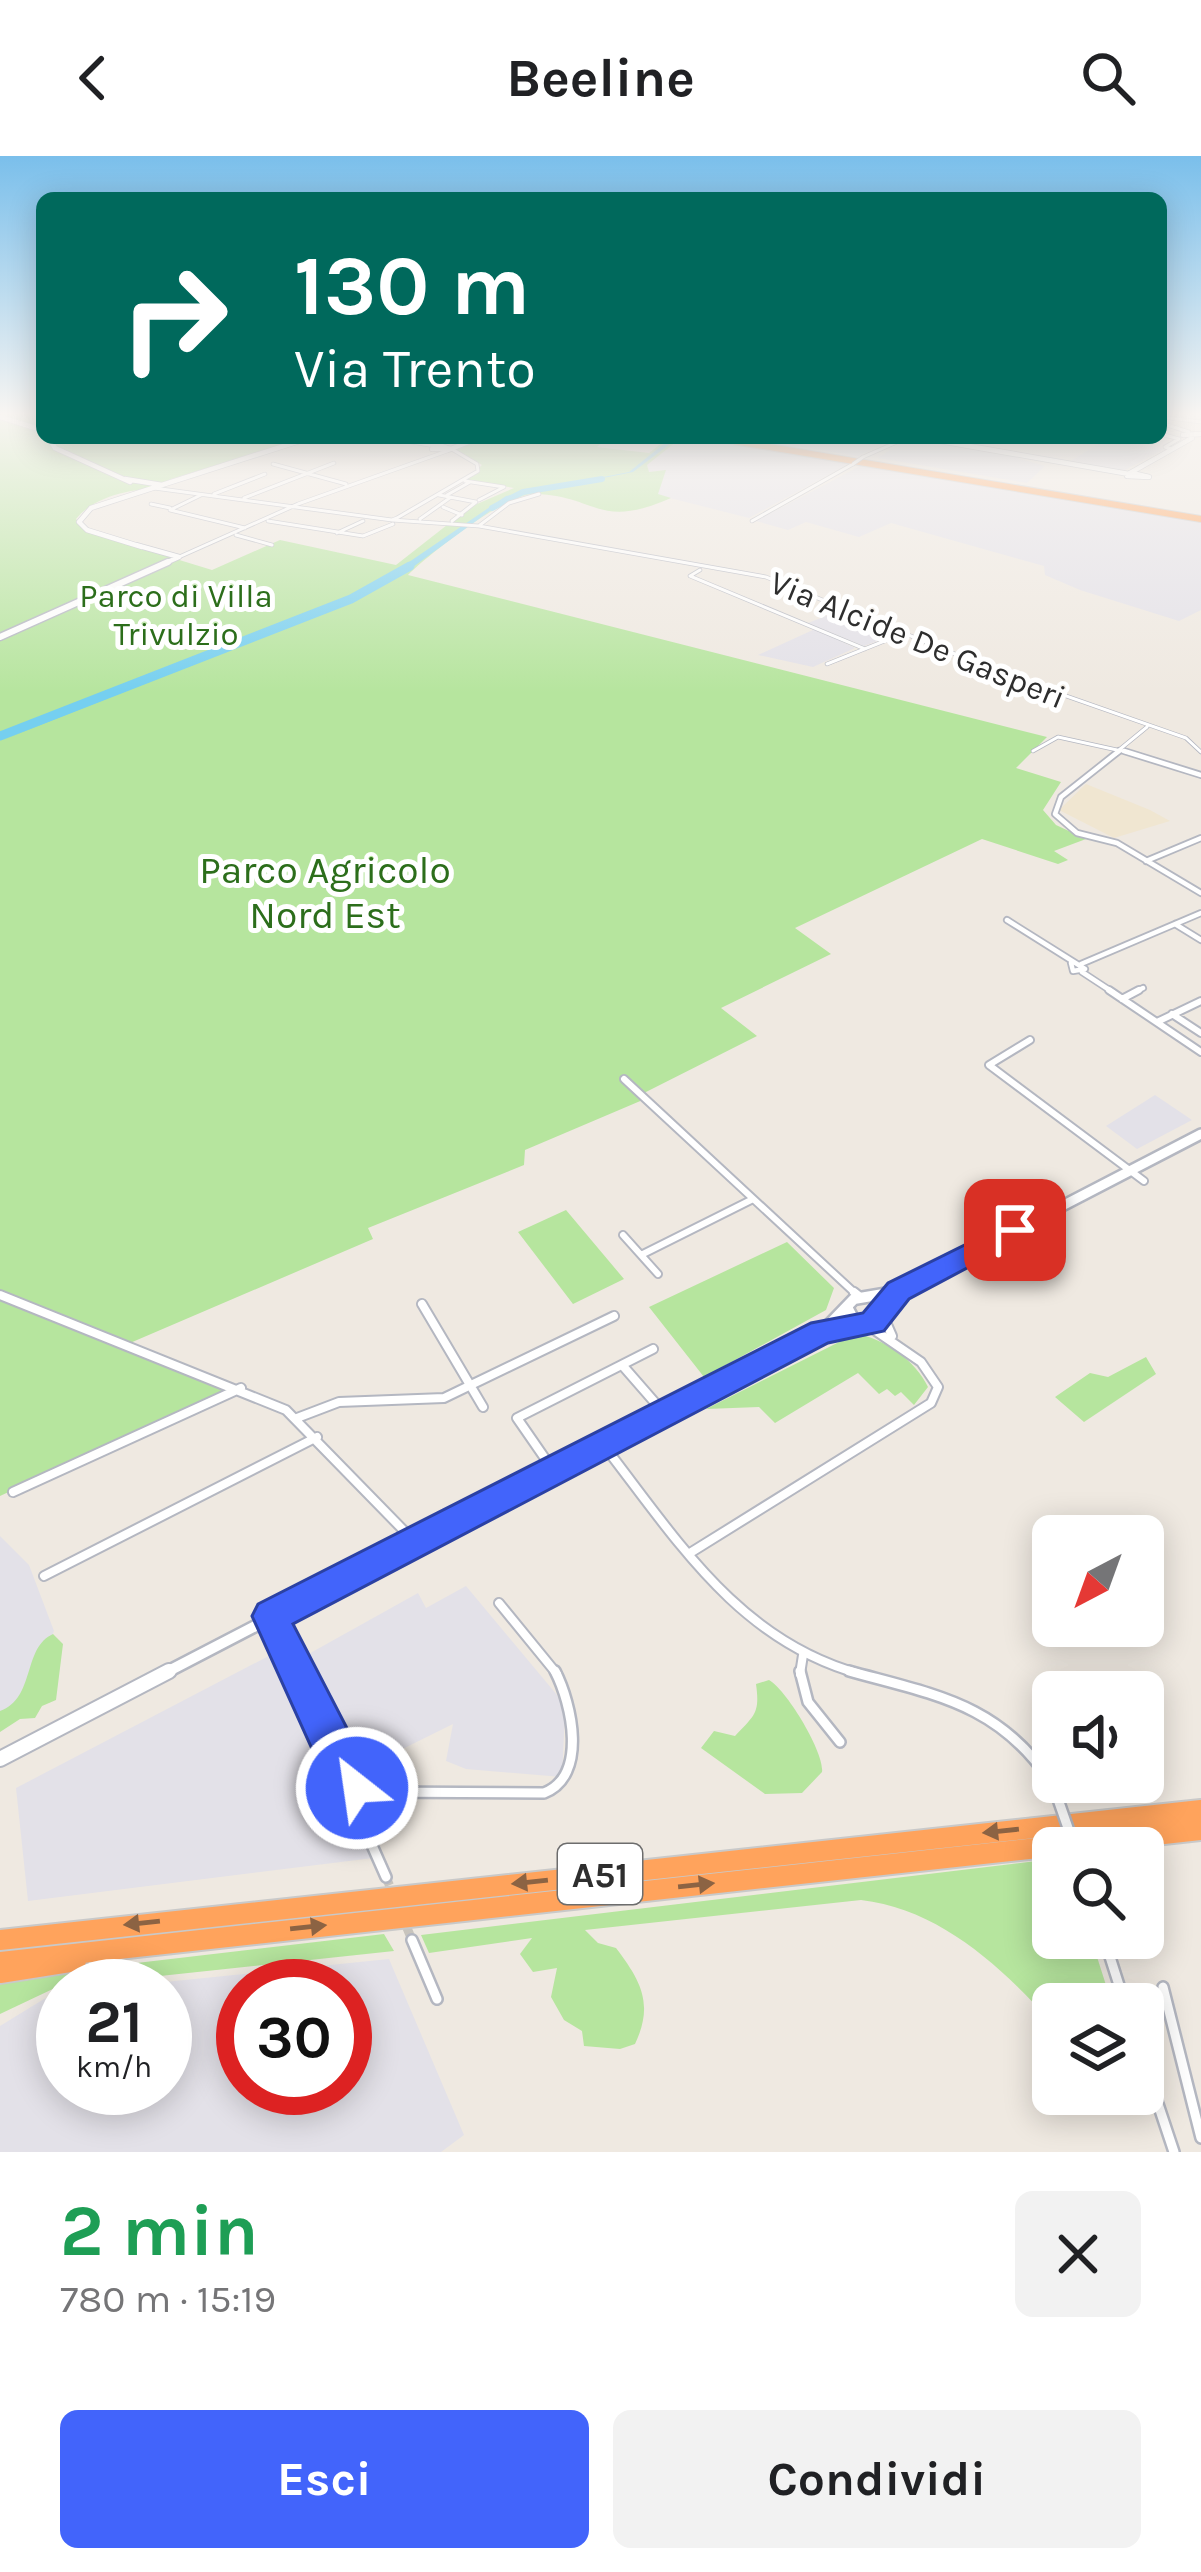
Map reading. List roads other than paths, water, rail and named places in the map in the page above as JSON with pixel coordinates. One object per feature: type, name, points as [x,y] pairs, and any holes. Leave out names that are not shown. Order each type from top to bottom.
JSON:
[{"type":"highway","points":[[1125,506],[1201,518]]},
{"type":"highway","points":[[1132,506],[1201,518]]},
{"type":"highway","name":"A51","points":[[0,1940],[1201,1810]]},
{"type":"highway","name":"A51","points":[[0,1962],[1201,1830]]},
{"type":"highway","points":[[0,1973],[150,1945]]},
{"type":"street","points":[[94,506],[80,523],[176,556]]},
{"type":"street","points":[[161,506],[246,528]]},
{"type":"street","points":[[170,508],[175,506]]},
{"type":"street","points":[[136,545],[158,558],[176,556],[294,506]]},
{"type":"street","points":[[295,506],[363,518],[455,521],[472,506]]},
{"type":"street","points":[[264,520],[369,536],[419,506]]},
{"type":"street","points":[[443,506],[462,515]]},
{"type":"street","points":[[420,518],[443,506]]},
{"type":"street","points":[[477,526],[503,506]]},
{"type":"street","points":[[752,521],[778,506]]},
{"type":"street","points":[[337,533],[363,518]]},
{"type":"street","name":"Via Alcide De Gasperi","points":[[398,520],[477,526],[792,584],[1127,719],[1138,729]]},
{"type":"street","points":[[232,535],[272,544]]},
{"type":"street","points":[[0,637],[176,556]]},
{"type":"street","points":[[139,576],[158,558]]},
{"type":"street","points":[[703,568],[690,576],[865,649]]},
{"type":"street","points":[[827,664],[907,632]]},
{"type":"street","points":[[1127,719],[1174,734],[1201,752]]},
{"type":"street","points":[[1174,734],[1138,729],[1120,751],[1061,796],[1054,814],[1077,833],[1117,843],[1201,893]]},
{"type":"street","points":[[1033,751],[1058,737],[1201,774]]},
{"type":"street","points":[[1146,861],[1201,838]]},
{"type":"street","points":[[1007,920],[1071,963],[1069,968],[1082,968],[1201,913]]},
{"type":"street","points":[[1175,924],[1201,940]]},
{"type":"street","points":[[1082,968],[1201,1052]]},
{"type":"street","points":[[1122,999],[1143,988]]},
{"type":"street","points":[[1157,1022],[1201,1000]]},
{"type":"street","points":[[1172,1014],[1201,1034]]},
{"type":"street","points":[[1030,1040],[988,1065],[1144,1181]]},
{"type":"street","points":[[624,1079],[842,1284],[867,1298],[899,1344]]},
{"type":"street","points":[[822,1332],[849,1304],[898,1291],[1201,1134]]},
{"type":"street","points":[[640,1255],[753,1199]]},
{"type":"street","points":[[623,1234],[658,1274]]},
{"type":"street","points":[[689,1554],[926,1408],[938,1388],[930,1370],[899,1344],[860,1323],[842,1284]]},
{"type":"street","points":[[0,1759],[822,1332],[873,1323],[898,1291]]},
{"type":"street","points":[[0,1294],[241,1388],[297,1418],[413,1541]]},
{"type":"street","points":[[422,1304],[483,1407]]},
{"type":"street","points":[[297,1418],[339,1402],[433,1401],[614,1316]]},
{"type":"street","points":[[553,1470],[517,1418],[653,1349]]},
{"type":"street","points":[[622,1365],[664,1413]]},
{"type":"street","points":[[13,1492],[241,1388]]},
{"type":"street","points":[[44,1576],[317,1437]]},
{"type":"street","points":[[603,1444],[738,1610],[803,1655],[998,1718],[1032,1746]]},
{"type":"street","points":[[346,1776],[369,1792],[544,1793],[562,1785],[568,1772],[573,1717],[568,1690],[499,1603]]},
{"type":"street","points":[[271,1616],[346,1776],[386,1877]]},
{"type":"street","points":[[803,1655],[796,1679],[800,1690],[840,1742]]},
{"type":"street","points":[[412,1940],[436,1999]]},
{"type":"street","points":[[1164,1991],[1201,2138]]},
{"type":"street","points":[[1162,2115],[1174,2152]]},
{"type":"water","points":[[496,506],[402,575],[353,601],[0,741],[368,590]]},
{"type":"waterway","points":[[492,508],[496,506]]},
{"type":"waterway","points":[[0,736],[351,599],[410,566]]},
{"type":"tunnel","points":[[386,1877],[412,1940]]},
{"type":"park label","name":"Parco di Villa Trivulzio","points":[[176,614]]},
{"type":"park label","name":"Parco Agricolo Nord Est","points":[[325,892]]}]
